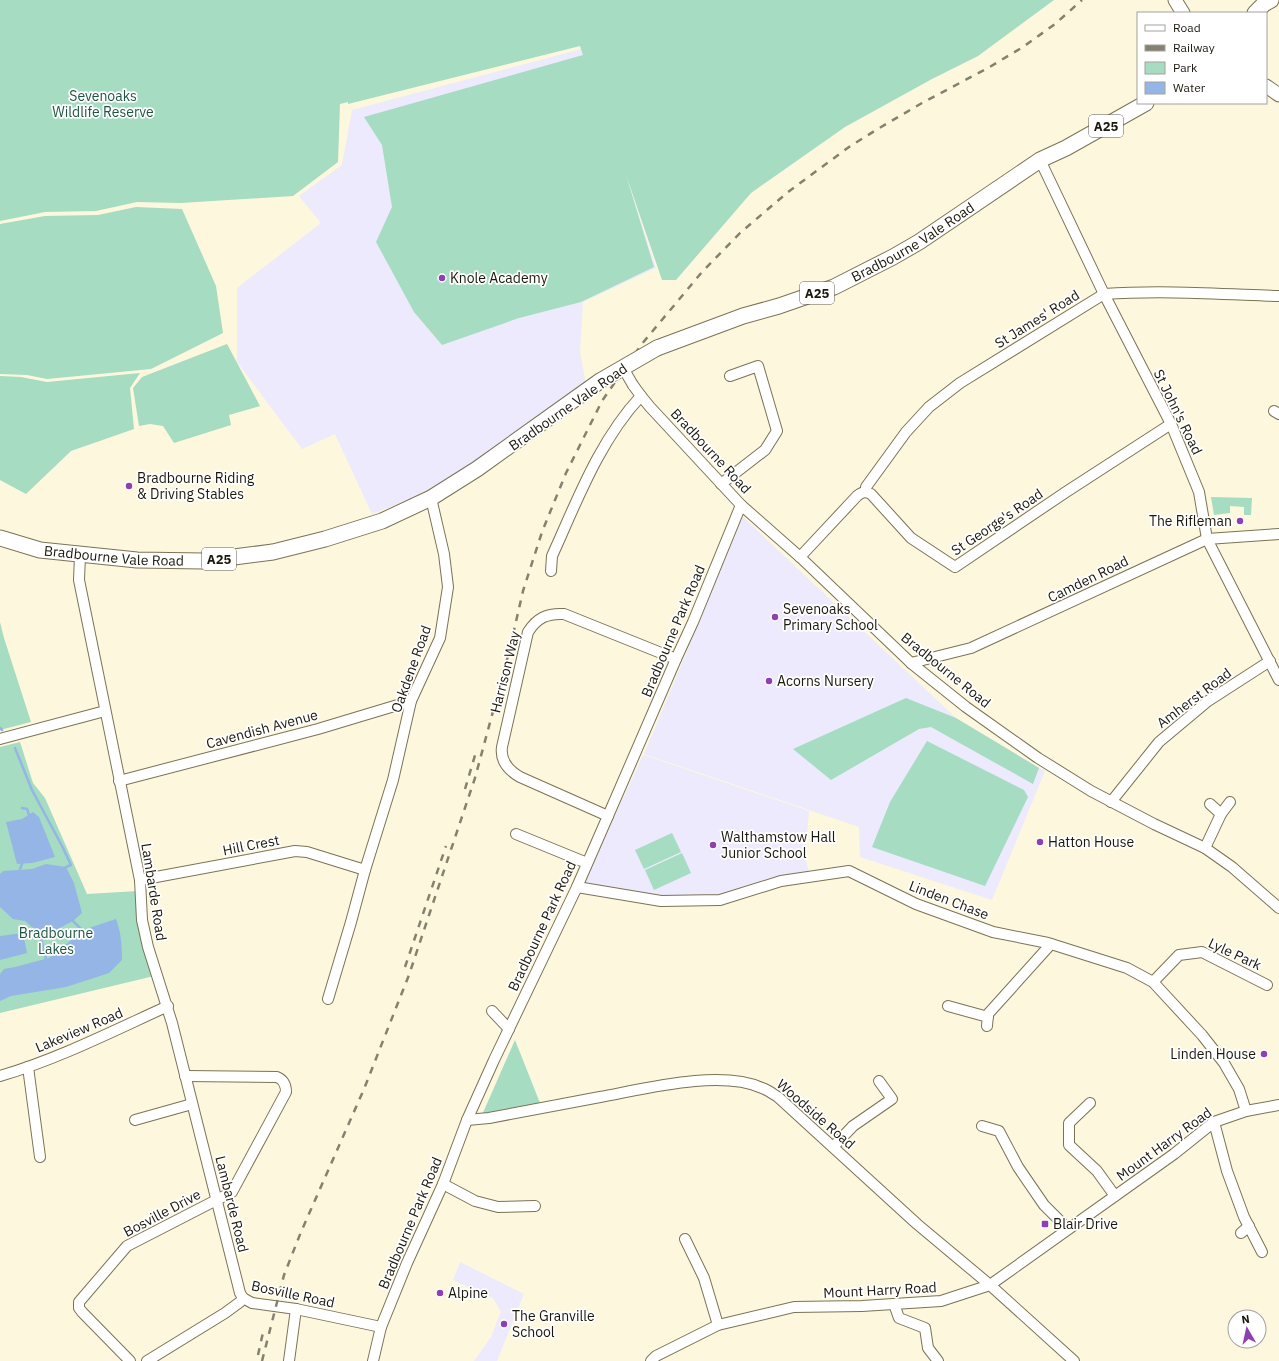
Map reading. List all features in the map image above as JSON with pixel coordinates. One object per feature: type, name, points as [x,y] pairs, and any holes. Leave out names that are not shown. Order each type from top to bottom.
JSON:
[{"type":"highway","points":[[1256,12],[1264,4],[1271,0]]},
{"type":"highway","name":"Bradbourne Vale Road","points":[[0,538],[40,550],[80,555],[137,560],[203,562],[273,552],[325,540],[382,521],[431,498],[477,469],[600,381],[657,348],[743,316],[779,306],[834,287],[919,242],[1040,160],[1066,148],[1144,104]]},
{"type":"main road","points":[[1175,0],[1181,12]]},
{"type":"main road","points":[[1267,87],[1279,95]]},
{"type":"street","name":"St John's Road","points":[[1040,160],[1104,294],[1171,424],[1199,492],[1207,539],[1279,680]]},
{"type":"street","name":"St James' Road","points":[[866,492],[866,487],[906,432],[929,407],[960,383],[1104,294],[1131,292],[1178,292],[1279,296]]},
{"type":"street","points":[[721,484],[765,450],[777,431],[758,366],[730,376]]},
{"type":"street","name":"Bradbourne Road","points":[[623,368],[641,396],[741,505],[800,557],[911,663],[966,707],[1032,753],[1111,802],[1205,848],[1232,867],[1279,908]]},
{"type":"street","points":[[551,570],[552,556],[600,453],[626,412],[641,396]]},
{"type":"street","name":"St George's Road","points":[[866,492],[871,494],[911,538],[955,567],[1066,492],[1171,424]]},
{"type":"street","points":[[800,557],[857,496],[866,492]]},
{"type":"street","name":"Oakdene Road","points":[[328,999],[365,870],[393,780],[411,701],[440,638],[448,587],[444,554],[431,498]]},
{"type":"street","name":"Bradbourne Park Road","points":[[372,1361],[381,1327],[407,1263],[443,1184],[467,1120],[577,886],[693,622],[741,505]]},
{"type":"street","name":"Camden Road","points":[[911,663],[971,648],[1207,539],[1279,534]]},
{"type":"street","name":"Lambarde Road","points":[[80,555],[79,580],[140,880],[142,920],[146,940],[168,1006],[237,1283],[243,1298]]},
{"type":"street","name":"Harrison Way","points":[[608,816],[520,777],[510,770],[503,759],[501,753],[502,747],[528,632],[532,625],[541,618],[552,614],[564,614],[676,659]]},
{"type":"street","name":"Amherst Road","points":[[1111,802],[1159,742],[1208,701],[1270,661]]},
{"type":"street","name":"Cavendish Avenue","points":[[120,780],[318,729],[411,701]]},
{"type":"street","points":[[0,739],[105,711]]},
{"type":"street","points":[[1205,848],[1221,814],[1230,802]]},
{"type":"street","points":[[1210,804],[1221,814]]},
{"type":"street","points":[[516,834],[587,863]]},
{"type":"street","name":"Hill Crest","points":[[140,880],[294,851],[307,852],[365,870]]},
{"type":"street","name":"Linden Chase","points":[[577,886],[661,901],[720,900],[781,881],[849,871],[916,904],[993,932],[1051,944],[1127,968],[1153,982],[1202,1035],[1224,1063],[1239,1089],[1246,1111]]},
{"type":"street","points":[[948,1006],[987,1021],[988,1014],[1051,944]]},
{"type":"street","name":"Lyle Park","points":[[1153,982],[1179,955],[1202,952],[1267,985]]},
{"type":"street","name":"Lakeview Road","points":[[0,1076],[77,1048],[168,1006]]},
{"type":"street","points":[[492,1011],[509,1029]]},
{"type":"street","points":[[28,1067],[40,1157]]},
{"type":"street","points":[[185,1076],[272,1076],[282,1079],[286,1086],[286,1092],[232,1192],[217,1199]]},
{"type":"street","name":"Woodside Road","points":[[467,1120],[489,1118],[655,1086],[695,1081],[721,1080],[762,1087],[778,1097],[917,1224],[990,1285],[1074,1361]]},
{"type":"street","points":[[833,1147],[853,1126],[892,1099],[879,1081]]},
{"type":"street","points":[[1090,1103],[1069,1123],[1065,1147],[1097,1171],[1115,1196]]},
{"type":"street","points":[[135,1120],[192,1104]]},
{"type":"street","name":"Mount Harry Road","points":[[651,1361],[656,1356],[718,1326],[794,1307],[862,1306],[941,1301],[990,1285],[1174,1154],[1214,1122],[1246,1111],[1279,1106]]},
{"type":"street","points":[[1214,1122],[1227,1171],[1244,1217],[1262,1252]]},
{"type":"street","points":[[982,1126],[999,1131],[1018,1167],[1044,1205],[1068,1229]]},
{"type":"street","points":[[443,1184],[475,1201],[498,1207],[535,1206]]},
{"type":"street","name":"Bosville Drive","points":[[130,1361],[82,1312],[79,1308],[79,1302],[127,1246],[217,1199]]},
{"type":"street","points":[[1240,1233],[1249,1226]]},
{"type":"street","points":[[685,1239],[704,1278],[718,1326]]},
{"type":"street","name":"Bosville Road","points":[[147,1361],[225,1313],[243,1298],[252,1303],[296,1309],[381,1327]]},
{"type":"street","points":[[894,1304],[899,1318],[925,1328],[928,1348],[938,1361]]},
{"type":"street","points":[[288,1361],[296,1309]]},
{"type":"shaded area","name":"Knole Academy","points":[[589,47],[619,154],[656,268],[583,302],[580,352],[586,384],[476,464],[423,494],[372,514],[335,434],[302,449],[237,362],[237,288],[321,223],[299,196],[342,165],[352,110]]},
{"type":"shaded area","name":"Sevenoaks Primary School","points":[[743,517],[956,718],[1045,771],[992,900],[860,857],[859,827],[644,754]]},
{"type":"shaded area","points":[[644,755],[809,811],[805,858],[810,875],[719,899],[661,898],[584,884]]},
{"type":"shaded area","name":"The Granville School","points":[[460,1262],[524,1294],[497,1361],[474,1361],[491,1337],[501,1312],[493,1298],[453,1280]]},
{"type":"green space","name":"Sevenoaks Wildlife Reserve","points":[[0,0],[1054,0],[978,56],[932,79],[845,127],[751,193],[676,280],[662,280],[626,175],[654,267],[581,302],[519,318],[442,345],[414,312],[376,242],[392,207],[382,145],[364,117],[583,55],[580,46],[348,104],[348,102],[340,104],[338,162],[293,196],[181,203],[137,202],[96,211],[45,212],[0,221]]},
{"type":"green space","points":[[136,207],[182,209],[216,286],[223,333],[151,369],[47,379],[27,375],[0,374],[0,224],[45,216],[98,215]]},
{"type":"green space","points":[[227,344],[260,406],[229,415],[231,425],[174,443],[163,426],[150,424],[139,426],[133,388],[142,377]]},
{"type":"green space","points":[[140,373],[130,388],[134,429],[71,451],[26,494],[0,480],[0,376],[21,377],[47,382]]},
{"type":"green space","points":[[1211,497],[1252,498],[1251,515],[1244,515],[1244,507],[1230,506],[1230,513],[1214,515]]},
{"type":"green space","points":[[0,622],[31,722],[0,730]]},
{"type":"green space","points":[[906,698],[956,718],[1039,768],[1033,784],[931,727],[919,729],[831,780],[793,749]]},
{"type":"green space","points":[[927,741],[1024,790],[1028,797],[985,886],[872,847],[890,802]]},
{"type":"green space","name":"Bradbourne Lakes","points":[[20,742],[33,783],[45,798],[87,894],[138,891],[154,976],[0,1013],[0,747]]},
{"type":"green space","points":[[672,833],[681,852],[644,869],[635,850]]},
{"type":"green space","points":[[682,853],[691,873],[654,890],[645,870]]},
{"type":"green space","points":[[515,1040],[540,1103],[482,1115]]},
{"type":"water","points":[[33,812],[39,817],[55,857],[32,863],[17,864],[6,822],[22,819]]},
{"type":"water","points":[[46,864],[66,867],[74,883],[82,913],[73,921],[56,930],[47,934],[40,934],[25,921],[13,919],[0,907],[0,874],[3,871],[32,869]]},
{"type":"water","points":[[116,919],[121,939],[122,960],[109,973],[66,987],[11,996],[0,1001],[0,974],[4,969],[49,958],[89,928]]},
{"type":"water","points":[[23,933],[27,953],[0,960],[0,936]]},
{"type":"waterway","points":[[15,748],[32,790],[71,865],[66,867]]},
{"type":"waterway","points":[[22,808],[27,809],[29,815]]},
{"type":"waterway","points":[[20,869],[22,864]]},
{"type":"waterway","points":[[73,921],[84,932]]},
{"type":"waterway","points":[[40,934],[46,959]]},
{"type":"railway","points":[[262,1361],[284,1275],[301,1232],[364,1089],[409,975],[475,778],[509,652],[523,591],[542,532],[566,473],[602,401],[641,345],[702,272],[740,233],[788,192],[849,147],[876,130],[1023,47],[1055,24],[1082,0]]},
{"type":"railway","points":[[465,789],[476,752]]},
{"type":"railway","points":[[405,967],[446,846]]},
{"type":"railway","points":[[258,1355],[264,1328]]},
{"type":"place","name":"Knole Academy","points":[[442,278]]},
{"type":"place","name":"Bradbourne Riding & Driving Stables","points":[[129,486]]},
{"type":"place","name":"The Rifleman","points":[[1240,521]]},
{"type":"place","name":"Sevenoaks Primary School","points":[[775,617]]},
{"type":"place","name":"Acorns Nursery","points":[[769,681]]},
{"type":"place","name":"Hatton House","points":[[1040,842]]},
{"type":"place","name":"Walthamstow Hall Junior School","points":[[713,845]]},
{"type":"place","name":"Linden House","points":[[1264,1054]]},
{"type":"place","name":"Blair Drive","points":[[1045,1224]]},
{"type":"place","name":"Alpine","points":[[440,1293]]},
{"type":"place","name":"The Granville School","points":[[504,1324]]}]
